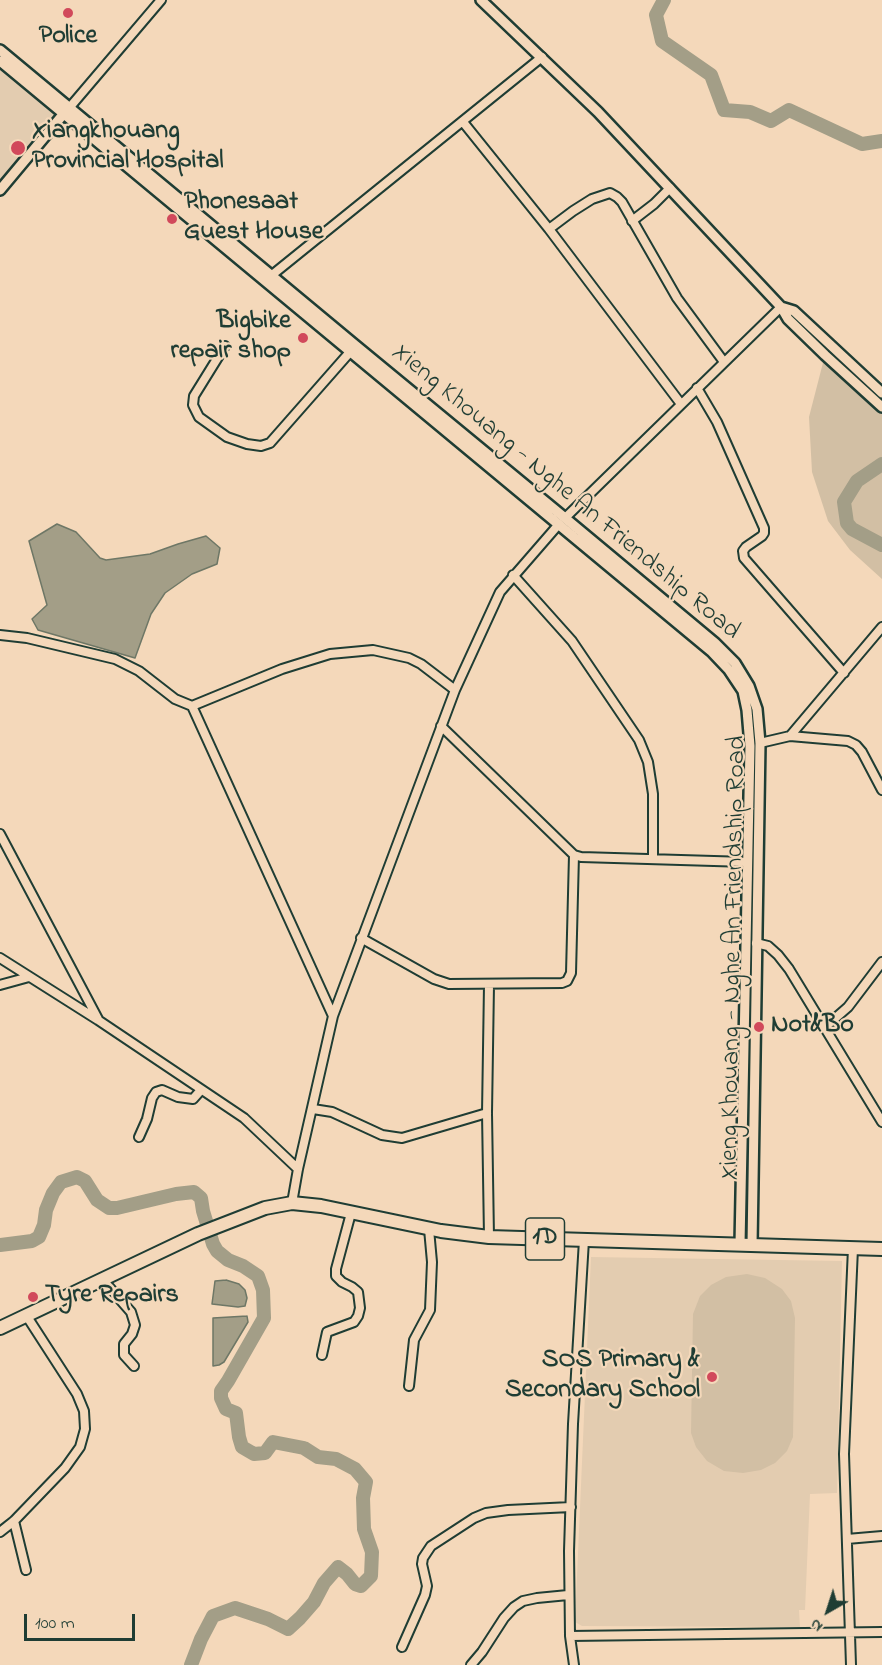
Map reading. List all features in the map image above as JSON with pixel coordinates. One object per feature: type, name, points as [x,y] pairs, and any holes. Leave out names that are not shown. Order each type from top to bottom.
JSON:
[{"type":"highway","name":"1D","points":[[0,1328],[198,1234],[265,1208],[292,1203],[321,1206],[429,1229],[489,1237],[882,1249]]},
{"type":"street","points":[[0,190],[161,0]]},
{"type":"street","points":[[481,0],[598,112],[781,307],[796,326],[882,407]]},
{"type":"street","name":"Xieng Khouang - Nghe An Friendship Road","points":[[0,50],[67,111],[269,279],[355,345],[562,521],[711,651],[729,670],[743,691],[750,746],[747,862],[746,1245]]},
{"type":"street","points":[[269,279],[542,57]]},
{"type":"street","name":"Xieng Khouang - Nghe An Friendship Road","points":[[0,61],[67,111]]},
{"type":"street","points":[[463,122],[549,229],[681,404]]},
{"type":"street","points":[[632,220],[654,204],[670,188]]},
{"type":"street","points":[[549,229],[592,199],[610,194],[617,196],[676,298],[724,362]]},
{"type":"street","name":"Xieng Khouang - Nghe An Friendship Road","points":[[269,279],[350,352],[715,643],[735,663],[749,686],[757,709],[760,742],[746,1245]]},
{"type":"street","points":[[292,1203],[333,1016],[455,690],[500,592],[562,521],[781,307]]},
{"type":"street","points":[[781,307],[794,311],[882,393]]},
{"type":"street","points":[[225,346],[194,396],[193,405],[200,417],[228,437],[261,446],[270,443],[350,352]]},
{"type":"street","points":[[697,388],[717,422],[764,528],[762,536],[743,551],[744,558],[844,673]]},
{"type":"street","points":[[513,575],[572,641],[639,740],[648,762],[653,794],[653,858]]},
{"type":"street","points":[[790,736],[882,627]]},
{"type":"street","points":[[0,635],[27,638],[115,659],[139,671],[175,699],[192,706],[333,1016]]},
{"type":"street","points":[[192,706],[282,669],[330,654],[373,651],[409,658],[421,664],[455,690]]},
{"type":"street","points":[[441,726],[574,855],[758,862]]},
{"type":"street","points":[[760,742],[790,736],[848,741],[862,752],[881,787]]},
{"type":"street","points":[[0,834],[98,1020]]},
{"type":"street","points":[[361,938],[435,979],[449,984],[562,983],[567,981],[570,973],[574,855]]},
{"type":"street","points":[[756,944],[768,946],[789,969],[882,1122]]},
{"type":"street","points":[[0,958],[98,1020],[244,1118],[298,1168]]},
{"type":"street","points":[[824,1028],[848,1007],[882,962]]},
{"type":"street","points":[[0,985],[29,977]]},
{"type":"street","points":[[489,985],[487,1113],[489,1237]]},
{"type":"street","points":[[139,1137],[156,1092],[162,1090],[193,1100],[201,1090]]},
{"type":"street","points":[[313,1109],[332,1112],[382,1135],[402,1138],[487,1113]]},
{"type":"street","points":[[322,1354],[327,1332],[354,1322],[360,1308],[358,1292],[336,1276],[351,1213]]},
{"type":"street","points":[[409,1386],[414,1340],[430,1310],[432,1262],[429,1229]]},
{"type":"street","points":[[574,1665],[568,1595],[573,1424],[584,1240]]},
{"type":"street","points":[[851,1665],[844,1455],[853,1248]]},
{"type":"street","points":[[102,1279],[131,1312],[135,1325],[132,1334],[124,1344],[124,1355],[134,1366]]},
{"type":"street","points":[[0,1532],[14,1521],[65,1468],[80,1447],[85,1429],[84,1411],[77,1394],[26,1315]]},
{"type":"street","points":[[402,1647],[425,1595],[427,1586],[422,1564],[431,1546],[474,1518],[486,1513],[571,1507]]},
{"type":"street","points":[[14,1521],[26,1570]]},
{"type":"street","points":[[847,1539],[882,1536]]},
{"type":"street","points":[[471,1665],[514,1607],[530,1599],[568,1595]]},
{"type":"street","points":[[570,1636],[882,1632]]},
{"type":"shaded area","name":"Xiangkhouang Provincial Hospital","points":[[0,61],[64,114],[0,190]]},
{"type":"shaded area","points":[[825,355],[882,407],[882,579],[850,550],[828,521],[812,472],[809,417]]},
{"type":"shaded area","points":[[57,524],[76,532],[100,558],[106,560],[150,554],[206,536],[220,548],[217,564],[192,574],[165,593],[151,614],[135,658],[38,630],[32,619],[47,605],[29,541]]},
{"type":"shaded area","name":"SOS Primary & Secondary School","points":[[591,1257],[842,1261],[837,1493],[810,1494],[805,1610],[799,1610],[800,1627],[582,1626],[575,1622]]},
{"type":"shaded area","points":[[747,1274],[765,1278],[782,1289],[791,1301],[795,1318],[793,1437],[787,1451],[775,1463],[761,1470],[743,1473],[724,1471],[707,1461],[696,1447],[691,1433],[693,1314],[700,1296],[711,1285],[726,1277]]},
{"type":"shaded area","points":[[226,1280],[239,1284],[245,1290],[247,1298],[245,1306],[212,1304],[215,1281]]},
{"type":"shaded area","points":[[247,1316],[248,1322],[224,1362],[213,1366],[213,1318]]},
{"type":"waterway","points":[[664,0],[656,15],[662,41],[711,75],[724,110],[750,112],[771,121],[789,110],[862,144],[882,141]]},
{"type":"waterway","points":[[882,464],[857,481],[844,502],[847,523],[852,529],[882,545]]},
{"type":"waterway","points":[[0,1245],[32,1241],[39,1237],[53,1193],[61,1182],[77,1177],[85,1181],[97,1200],[109,1208],[194,1192],[201,1198],[203,1211],[217,1251],[228,1260],[258,1276],[263,1290],[264,1318],[221,1391],[221,1398],[226,1409],[236,1413],[242,1447],[254,1454],[265,1453],[273,1442],[304,1448],[318,1457],[336,1459],[355,1469],[366,1482],[363,1498],[364,1529],[372,1552],[371,1576],[361,1586],[355,1584],[338,1567],[324,1583],[314,1602],[288,1629],[268,1619],[235,1608],[213,1616],[191,1665]]},
{"type":"place","name":"Police","points":[[68,13]]},
{"type":"place","name":"Xiangkhouang Provincial Hospital","points":[[18,148]]},
{"type":"place","name":"Phonesaat Guest House","points":[[172,219]]},
{"type":"place","name":"Bigbike repair shop","points":[[303,338]]},
{"type":"place","name":"Not&Bo","points":[[759,1027]]},
{"type":"place","name":"Tyre Repairs","points":[[33,1297]]},
{"type":"place","name":"SOS Primary & Secondary School","points":[[712,1377]]}]
